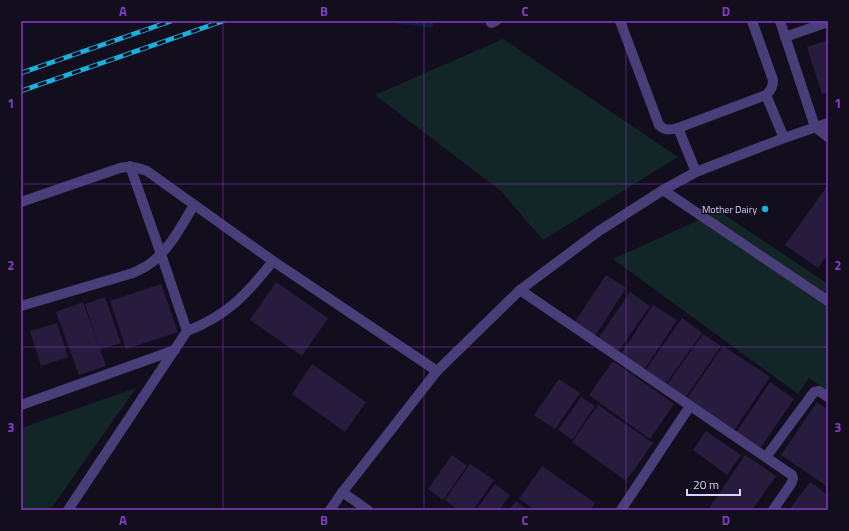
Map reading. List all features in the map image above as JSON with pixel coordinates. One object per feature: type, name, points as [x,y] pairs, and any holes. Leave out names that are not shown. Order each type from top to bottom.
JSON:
[{"type":"street","points":[[620,21],[659,125],[664,130],[678,128],[766,95],[772,89],[773,80],[752,21]]},
{"type":"street","points":[[780,21],[815,127],[828,137]]},
{"type":"street","points":[[786,37],[828,22]]},
{"type":"street","points":[[766,95],[784,138]]},
{"type":"street","points":[[330,510],[342,492],[437,370],[520,290],[599,231],[663,190],[696,172],[784,138],[828,123]]},
{"type":"street","points":[[678,128],[696,172]]},
{"type":"street","points":[[130,166],[187,332]]},
{"type":"street","points":[[21,202],[120,168],[130,166],[140,168],[147,171],[273,261],[437,370]]},
{"type":"street","points":[[663,190],[828,301]]},
{"type":"street","points":[[21,306],[133,273],[145,267],[161,254],[172,241],[194,205]]},
{"type":"street","points":[[68,510],[187,332],[202,326],[222,314],[242,298],[273,261]]},
{"type":"street","points":[[520,290],[792,475],[793,479],[791,484],[772,510]]},
{"type":"street","points":[[21,405],[175,350]]},
{"type":"street","points":[[766,457],[814,392],[819,391],[828,397]]},
{"type":"street","points":[[621,510],[690,406]]},
{"type":"street","points":[[342,492],[368,510]]},
{"type":"green space","points":[[503,39],[678,157],[543,240],[501,191],[375,95]]},
{"type":"green space","points":[[719,211],[828,284],[828,391],[809,378],[798,394],[613,259]]},
{"type":"green space","points":[[136,388],[50,510],[21,510],[21,428]]},
{"type":"building","points":[[828,40],[828,92],[822,94],[807,47]]},
{"type":"building","points":[[828,185],[828,254],[818,268],[785,245]]},
{"type":"building","points":[[606,275],[626,288],[595,336],[574,323]]},
{"type":"building","points":[[276,282],[328,318],[302,356],[250,320]]},
{"type":"building","points":[[161,284],[178,332],[126,349],[110,301]]},
{"type":"building","points":[[630,292],[650,306],[618,352],[598,339]]},
{"type":"building","points":[[105,297],[121,343],[100,349],[85,304]]},
{"type":"building","points":[[83,302],[106,366],[79,375],[56,312]]},
{"type":"building","points":[[653,305],[677,320],[644,370],[621,354]]},
{"type":"building","points":[[682,318],[702,333],[665,385],[645,371]]},
{"type":"building","points":[[57,323],[68,357],[41,366],[30,331]]},
{"type":"building","points":[[703,334],[721,346],[685,398],[666,386]]},
{"type":"building","points":[[723,346],[770,377],[733,432],[686,400]]},
{"type":"building","points":[[613,361],[674,404],[650,439],[589,395]]},
{"type":"building","points":[[312,364],[366,402],[345,432],[292,394]]},
{"type":"building","points":[[559,379],[580,393],[555,429],[534,415]]},
{"type":"building","points":[[770,382],[794,399],[759,450],[735,434]]},
{"type":"building","points":[[581,397],[595,406],[572,440],[558,430]]},
{"type":"building","points":[[817,402],[828,410],[828,487],[781,455]]},
{"type":"building","points":[[598,405],[653,443],[626,481],[572,442]]},
{"type":"building","points":[[706,431],[741,455],[727,475],[693,450]]},
{"type":"building","points":[[452,455],[467,466],[443,500],[428,489]]},
{"type":"building","points":[[745,455],[776,476],[752,510],[708,510]]},
{"type":"building","points":[[470,464],[494,480],[473,510],[458,510],[445,500]]},
{"type":"building","points":[[542,466],[595,503],[591,510],[535,510],[519,499]]},
{"type":"building","points":[[810,482],[828,495],[828,505],[825,510],[789,510]]},
{"type":"building","points":[[495,484],[510,495],[499,510],[476,510]]},
{"type":"building","points":[[516,501],[528,510],[509,510]]},
{"type":"waterway","points":[[399,21],[431,25]]},
{"type":"railway","points":[[21,73],[171,21]]},
{"type":"railway","points":[[21,91],[223,21]]},
{"type":"place","name":"Mother Dairy","points":[[765,209]]}]
